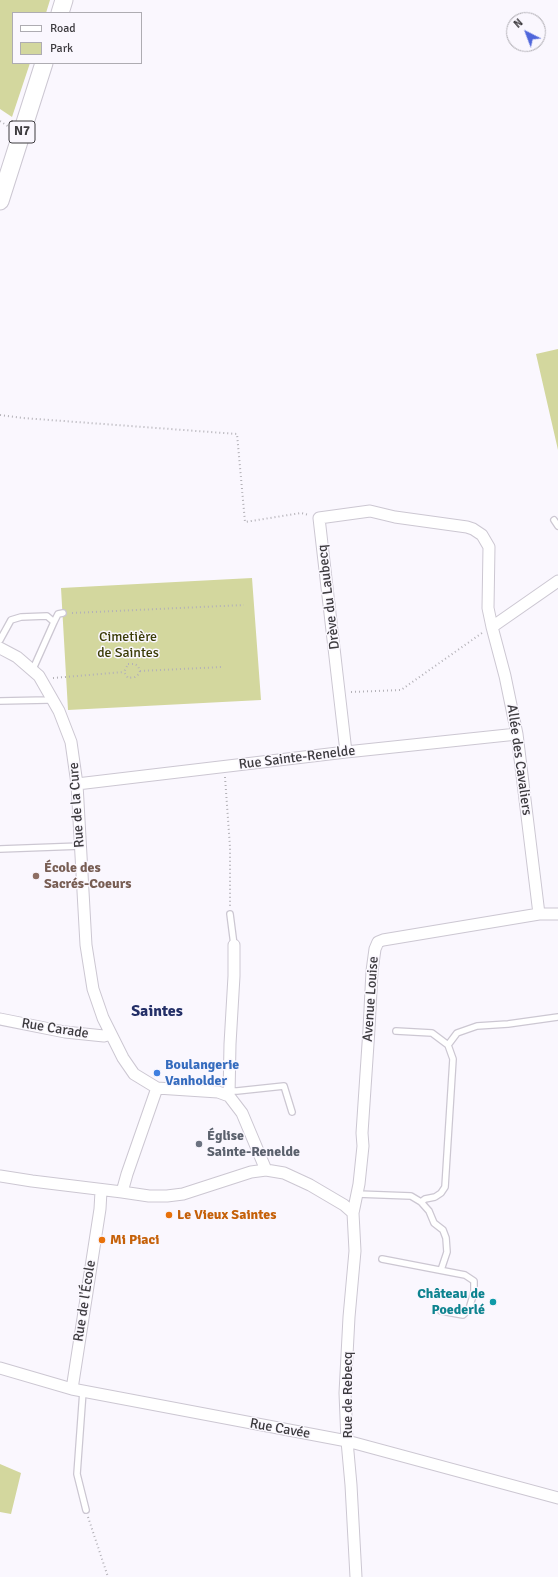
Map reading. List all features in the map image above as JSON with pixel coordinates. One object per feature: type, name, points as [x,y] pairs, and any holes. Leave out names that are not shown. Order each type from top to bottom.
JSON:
[{"type":"main road","points":[[60,12],[64,0]]},
{"type":"main road","name":"N7","points":[[0,201],[44,64]]},
{"type":"street","name":"Allée des Cavaliers","points":[[320,518],[370,511],[395,517],[468,527],[482,535],[490,547],[488,608],[505,676],[517,734],[539,914]]},
{"type":"street","name":"Drève du Laubecq","points":[[320,518],[346,752]]},
{"type":"street","points":[[492,627],[558,581]]},
{"type":"street","name":"Rue de la Cure","points":[[0,648],[17,657],[32,669],[42,681],[59,711],[71,742],[77,784],[86,945],[93,989],[103,1018],[123,1058],[134,1074],[157,1088]]},
{"type":"street","name":"Rue Sainte-Renelde","points":[[77,784],[346,752],[517,734]]},
{"type":"street","name":"Avenue Louise","points":[[353,1213],[363,1146],[372,971],[375,950],[378,942],[539,914],[558,914]]},
{"type":"street","points":[[234,945],[229,1093],[242,1113],[266,1170]]},
{"type":"street","name":"Rue Carade","points":[[0,1019],[65,1032],[104,1036],[111,1034]]},
{"type":"street","points":[[122,1192],[157,1088],[229,1093]]},
{"type":"street","points":[[0,1176],[149,1196],[167,1196],[183,1194],[251,1172],[266,1170],[284,1173],[310,1185],[344,1205],[353,1213]]},
{"type":"street","name":"Rue de l'École","points":[[72,1388],[100,1209],[101,1190]]},
{"type":"street","name":"Rue de Rebecq","points":[[353,1213],[355,1250],[349,1318],[346,1378],[347,1441],[352,1485],[356,1577]]},
{"type":"street","name":"Rue Cavée","points":[[0,1368],[83,1391],[347,1441],[558,1498]]},
{"type":"lane","points":[[554,520],[558,526]]},
{"type":"lane","points":[[32,669],[58,614],[62,614]]},
{"type":"lane","points":[[0,640],[11,620],[21,617],[47,616],[54,622]]},
{"type":"lane","points":[[0,701],[48,700],[52,698]]},
{"type":"lane","points":[[0,849],[80,846]]},
{"type":"lane","points":[[230,914],[234,945]]},
{"type":"lane","points":[[448,1045],[458,1033],[477,1026],[508,1024],[558,1017]]},
{"type":"lane","points":[[396,1031],[432,1033],[448,1045],[453,1059],[445,1187],[441,1193],[435,1197],[425,1199],[421,1202]]},
{"type":"lane","points":[[229,1093],[284,1086],[292,1112]]},
{"type":"lane","points":[[357,1194],[411,1196],[421,1202],[429,1211],[434,1223],[443,1230],[446,1238],[447,1252],[441,1270]]},
{"type":"lane","points":[[382,1259],[466,1275],[474,1281],[474,1292],[468,1309],[463,1315],[441,1311]]},
{"type":"lane","points":[[83,1391],[77,1474],[86,1510]]},
{"type":"path","points":[[0,415],[237,434],[245,522],[301,513],[320,518]]},
{"type":"path","points":[[62,614],[244,605]]},
{"type":"path","points":[[340,693],[401,690],[492,627]]},
{"type":"path","points":[[124,672],[128,664],[135,664],[138,666],[140,671]]},
{"type":"path","points":[[140,671],[222,667]]},
{"type":"path","points":[[124,672],[128,678],[135,677],[140,671]]},
{"type":"path","points":[[42,681],[66,675],[124,672]]},
{"type":"path","points":[[225,766],[230,847],[230,914]]},
{"type":"path","points":[[86,1510],[108,1577]]},
{"type":"green space","points":[[0,0],[50,0],[46,12],[12,12],[12,64],[30,64],[12,117],[0,109]]},
{"type":"green space","points":[[558,349],[558,450],[536,354]]},
{"type":"green space","name":"Cimetière de Saintes","points":[[252,578],[261,700],[68,710],[61,588]]},
{"type":"green space","points":[[0,1464],[21,1473],[11,1514],[0,1512]]},
{"type":"place","name":"École des Sacrés-Coeurs","points":[[36,876]]},
{"type":"place","name":"Boulangerie Vanholder","points":[[157,1073]]},
{"type":"place","name":"Église Sainte-Renelde","points":[[199,1144]]},
{"type":"place","name":"Le Vieux Saintes","points":[[169,1215]]},
{"type":"place","name":"Mi Piaci","points":[[102,1240]]},
{"type":"place","name":"Château de Poederlé","points":[[493,1302]]},
{"type":"district","name":"Saintes","points":[[157,1012]]}]
